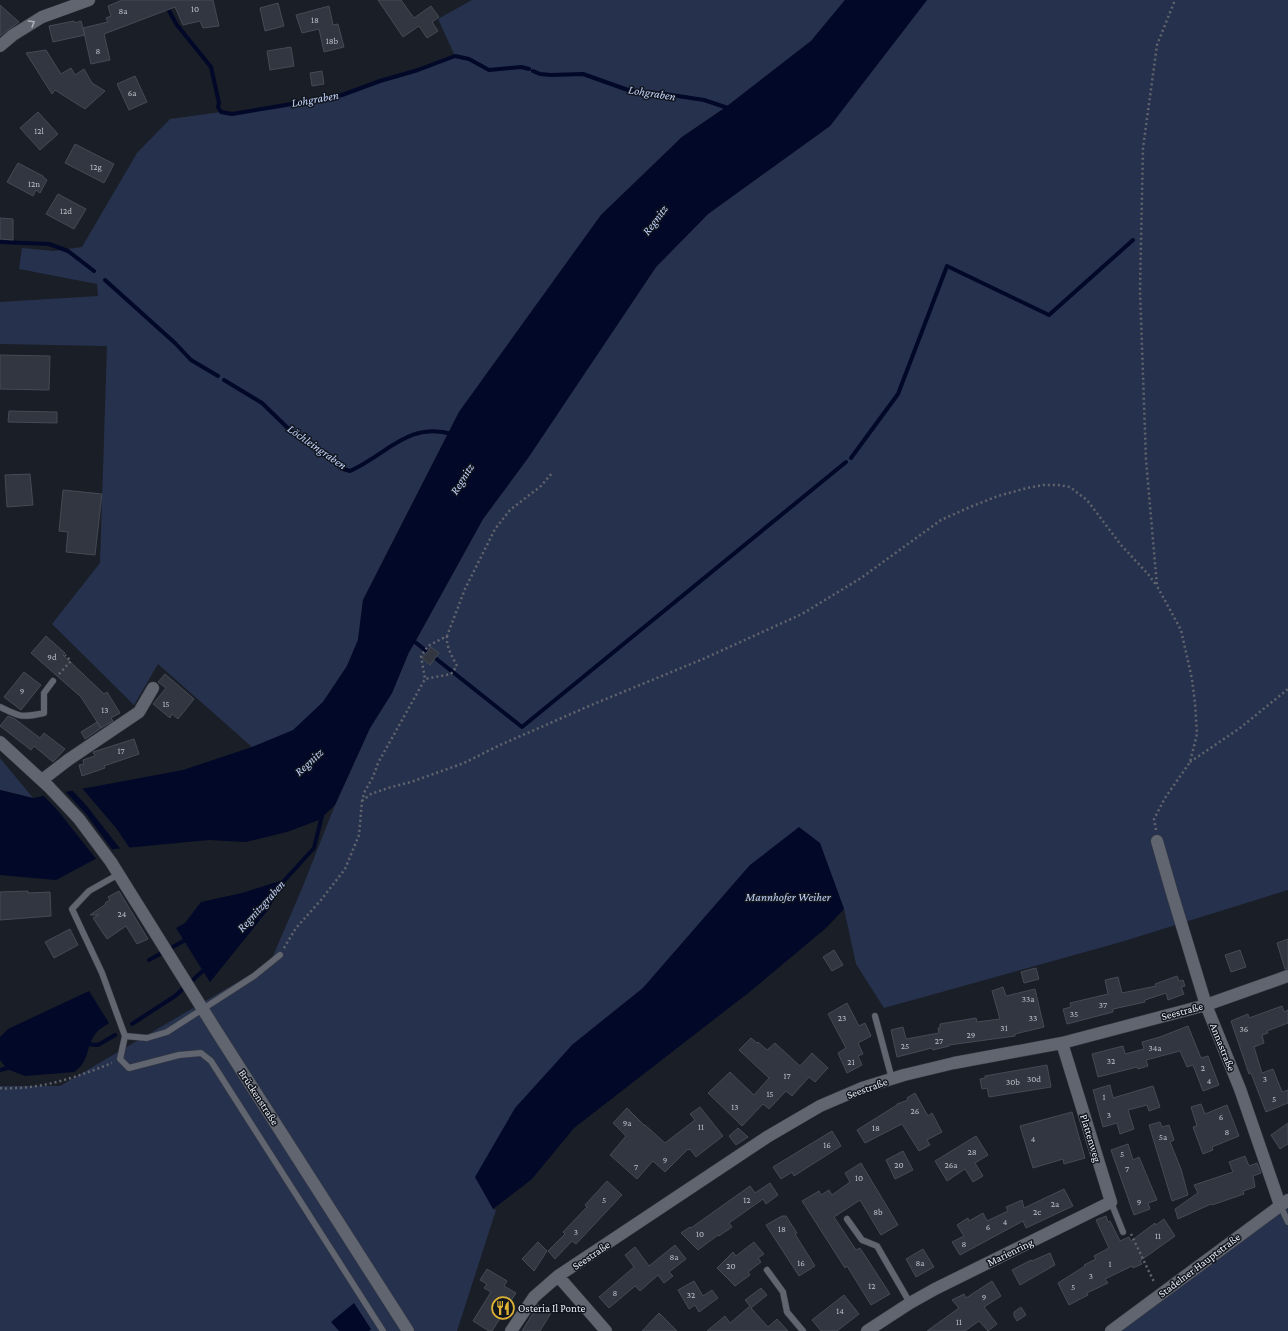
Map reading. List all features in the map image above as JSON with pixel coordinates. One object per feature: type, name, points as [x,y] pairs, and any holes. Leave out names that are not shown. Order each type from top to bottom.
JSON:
[{"type":"street","points":[[0,46],[13,35],[42,17],[89,0]]},
{"type":"street","points":[[0,742],[46,783],[68,760],[139,712],[153,688]]},
{"type":"street","name":"Brückenstraße","points":[[46,783],[79,819],[119,874],[192,993],[408,1331]]},
{"type":"street","name":"Annastraße","points":[[1157,841],[1206,1005],[1284,1202]]},
{"type":"street","name":"Seestraße","points":[[512,1331],[534,1296],[558,1276],[767,1137],[820,1106],[862,1088],[892,1079],[954,1064],[1062,1044],[1206,1005],[1288,976]]},
{"type":"street","name":"Plattenweg","points":[[1062,1044],[1111,1202]]},
{"type":"street","name":"Marienring","points":[[867,1331],[910,1303],[935,1289],[1111,1202]]},
{"type":"street","name":"Stadelner Hauptstraße","points":[[1111,1331],[1284,1202]]},
{"type":"street","points":[[558,1276],[606,1331]]},
{"type":"lane","points":[[0,707],[14,714],[26,717],[44,713],[44,693],[53,681]]},
{"type":"lane","points":[[119,874],[89,891],[72,909],[102,973],[125,1036],[120,1060],[129,1068],[179,1055],[201,1053],[211,1061],[383,1331]]},
{"type":"lane","points":[[125,1036],[147,1038],[167,1032],[244,983],[280,955]]},
{"type":"lane","points":[[875,1016],[892,1079]]},
{"type":"lane","name":"Plattenweg","points":[[1111,1202],[1123,1232]]},
{"type":"lane","points":[[1284,1202],[1288,1222]]},
{"type":"lane","points":[[847,1219],[862,1240],[877,1246],[910,1303]]},
{"type":"lane","points":[[767,1270],[783,1292],[787,1312],[803,1331]]},
{"type":"path","points":[[1157,586],[1146,460],[1140,290],[1143,148],[1157,44],[1175,0]]},
{"type":"path","points":[[425,679],[451,674],[457,666],[446,641],[465,589],[495,529],[510,510],[541,486],[552,473]]},
{"type":"path","points":[[362,801],[371,794],[411,782],[464,763],[500,745],[703,659],[802,614],[861,578],[941,520],[952,514],[1027,488],[1043,485],[1058,485],[1070,487],[1087,500],[1121,545],[1157,586],[1181,630],[1196,704],[1197,734],[1190,762],[1165,798],[1154,819],[1157,841]]},
{"type":"path","points":[[280,955],[296,928],[321,900],[345,869],[359,836],[362,801],[365,791],[373,777],[378,763],[425,679],[421,656],[428,646],[447,636]]},
{"type":"path","points":[[53,681],[71,661],[65,654]]},
{"type":"path","points":[[1190,762],[1240,728],[1288,689]]},
{"type":"path","points":[[0,1088],[33,1087],[59,1082],[120,1060]]},
{"type":"path","points":[[1123,1232],[1130,1233],[1154,1282]]},
{"type":"shaded area","points":[[472,0],[845,0],[811,41],[726,107],[682,137],[601,215],[459,412],[363,600],[358,640],[347,666],[323,702],[293,731],[252,747],[158,664],[134,705],[52,624],[100,563],[107,346],[0,344],[0,302],[98,296],[97,284],[19,269],[22,248],[54,251],[82,247],[137,153],[170,119],[221,112],[232,114],[342,95],[455,56],[438,19]]},
{"type":"shaded area","points":[[927,0],[1288,0],[1288,890],[1121,942],[884,1008],[856,964],[844,909],[820,844],[750,865],[643,988],[572,1045],[493,1209],[496,1210],[457,1331],[0,1331],[0,1086],[60,1086],[270,963],[303,886],[335,805],[370,728],[392,693],[409,652],[483,519],[528,458],[656,267],[708,214],[830,126]]},
{"type":"shaded area","points":[[0,758],[33,798],[0,790]]},
{"type":"shaded area","points":[[1288,1196],[1288,1331],[1111,1331]]},
{"type":"water","name":"Regnitz","points":[[845,0],[927,0],[830,126],[708,214],[656,267],[528,458],[483,519],[409,652],[392,693],[370,728],[335,805],[319,820],[287,832],[246,842],[209,840],[114,849],[56,880],[0,875],[0,790],[33,798],[183,770],[252,747],[293,730],[323,702],[347,666],[358,640],[363,600],[459,412],[601,215],[682,137],[726,107],[811,41]]},
{"type":"water","name":"Mannhofer Weiher","points":[[799,827],[820,843],[844,909],[826,928],[752,990],[574,1128],[532,1179],[493,1209],[475,1177],[515,1108],[572,1045],[643,988],[750,865]]},
{"type":"water","points":[[286,879],[268,910],[210,982],[176,928],[185,923],[201,902],[242,893]]},
{"type":"water","points":[[89,991],[109,1023],[96,1033],[90,1043],[86,1058],[74,1072],[25,1076],[7,1069],[0,1060],[0,1037],[8,1029]]},
{"type":"water","points":[[354,1303],[371,1329],[369,1331],[339,1331],[331,1322]]},
{"type":"pier","points":[[81,787],[116,828],[131,850],[122,851],[86,805],[71,789]]},
{"type":"pier","points":[[64,790],[86,814],[114,852],[97,860],[59,812],[42,794]]},
{"type":"building","points":[[122,0],[213,0],[219,26],[203,28],[200,21],[183,25],[175,7],[104,34],[110,60],[91,64],[83,28],[108,22],[106,18],[111,16],[108,6]]},
{"type":"building","points":[[378,0],[401,0],[414,18],[431,6],[439,17],[432,22],[438,31],[427,38],[419,26],[403,37]]},
{"type":"building","points":[[278,3],[284,26],[265,31],[260,8]]},
{"type":"building","points":[[0,5],[19,22],[0,36]]},
{"type":"building","points":[[329,6],[333,25],[338,24],[344,47],[324,52],[319,29],[302,33],[296,15]]},
{"type":"building","points":[[74,21],[75,23],[81,21],[85,35],[53,42],[49,26]]},
{"type":"building","points":[[291,47],[294,66],[270,70],[267,51]]},
{"type":"building","points":[[46,50],[61,74],[71,68],[75,75],[84,69],[92,83],[105,91],[85,109],[55,90],[52,94],[26,53]]},
{"type":"building","points":[[322,71],[324,84],[312,86],[310,73]]},
{"type":"building","points":[[135,76],[147,102],[129,110],[117,84]]},
{"type":"building","points":[[38,112],[58,134],[40,150],[20,128]]},
{"type":"building","points":[[75,144],[114,164],[104,183],[65,163]]},
{"type":"building","points":[[18,163],[43,176],[47,180],[40,193],[36,190],[33,196],[7,182]]},
{"type":"building","points":[[58,194],[86,209],[74,229],[46,214]]},
{"type":"building","points":[[0,218],[13,219],[13,240],[0,239]]},
{"type":"building","points":[[0,355],[50,356],[49,390],[0,389]]},
{"type":"building","points":[[9,411],[57,412],[57,423],[8,422]]},
{"type":"building","points":[[30,474],[33,505],[7,507],[5,475]]},
{"type":"building","points":[[63,490],[102,494],[95,555],[66,552],[68,532],[59,531]]},
{"type":"building","points":[[46,636],[65,653],[63,655],[104,694],[107,692],[120,713],[111,718],[113,721],[101,728],[81,697],[31,653]]},
{"type":"building","points":[[431,647],[439,653],[430,665],[422,658]]},
{"type":"building","points":[[24,672],[41,685],[21,710],[4,697]]},
{"type":"building","points":[[165,674],[194,699],[178,719],[172,714],[170,718],[153,704],[166,688],[158,682]]},
{"type":"building","points":[[8,716],[15,719],[40,738],[44,733],[65,749],[53,762],[34,746],[31,750],[0,726]]},
{"type":"building","points":[[97,722],[101,728],[85,739],[81,732]]},
{"type":"building","points":[[134,739],[139,754],[104,766],[105,768],[82,776],[79,765],[84,764],[83,760],[95,756],[93,752]]},
{"type":"building","points":[[28,891],[28,893],[50,892],[51,916],[0,920],[0,892]]},
{"type":"building","points":[[119,891],[148,939],[137,944],[126,926],[107,939],[93,918],[99,915],[90,915],[110,900],[108,897]]},
{"type":"building","points":[[70,929],[78,945],[54,958],[45,942]]},
{"type":"building","points":[[1288,939],[1288,969],[1285,969],[1277,943]]},
{"type":"building","points":[[834,950],[843,965],[832,971],[823,957]]},
{"type":"building","points":[[1240,950],[1246,967],[1231,972],[1225,955]]},
{"type":"building","points":[[1036,968],[1039,979],[1024,983],[1021,972]]},
{"type":"building","points":[[1177,976],[1179,981],[1183,980],[1185,986],[1181,987],[1184,994],[1168,1000],[1166,993],[1145,1000],[1145,1002],[1113,1009],[1113,1012],[1067,1024],[1063,1009],[1071,1007],[1070,1003],[1108,994],[1105,980],[1118,977],[1122,993],[1156,986],[1155,984]]},
{"type":"building","points":[[1003,987],[1006,996],[1035,989],[1044,1027],[1015,1034],[1015,1036],[949,1045],[933,1050],[932,1048],[897,1057],[891,1030],[903,1027],[906,1039],[939,1033],[938,1028],[940,1028],[940,1024],[976,1018],[977,1022],[1000,1019],[992,991]]},
{"type":"building","points":[[847,1003],[859,1026],[865,1023],[871,1036],[858,1043],[863,1054],[858,1056],[862,1065],[847,1073],[838,1053],[846,1048],[828,1014]]},
{"type":"building","points":[[1282,1006],[1284,1012],[1288,1010],[1288,1023],[1267,1031],[1268,1033],[1262,1035],[1264,1043],[1254,1047],[1262,1073],[1273,1069],[1282,1092],[1288,1090],[1288,1103],[1266,1112],[1251,1073],[1249,1074],[1231,1021],[1248,1014],[1249,1018]]},
{"type":"building","points":[[1188,1026],[1201,1058],[1208,1056],[1219,1085],[1203,1091],[1193,1065],[1187,1067],[1180,1051],[1146,1060],[1148,1066],[1138,1069],[1137,1067],[1098,1077],[1092,1054],[1123,1046],[1125,1054],[1144,1049],[1142,1042]]},
{"type":"building","points":[[751,1038],[767,1050],[775,1043],[800,1066],[812,1053],[828,1068],[815,1082],[809,1077],[792,1096],[786,1091],[769,1109],[763,1104],[742,1126],[708,1093],[730,1072],[754,1095],[769,1078],[739,1050]]},
{"type":"building","points":[[1047,1065],[1051,1087],[989,1097],[987,1088],[982,1089],[980,1079],[985,1078],[985,1076]]},
{"type":"building","points":[[1110,1085],[1113,1098],[1153,1086],[1160,1107],[1149,1111],[1147,1105],[1128,1110],[1134,1129],[1120,1134],[1117,1123],[1103,1127],[1093,1090]]},
{"type":"building","points":[[915,1093],[928,1116],[932,1113],[942,1132],[927,1140],[930,1145],[919,1151],[902,1124],[865,1143],[857,1130],[897,1104],[908,1100],[907,1098]]},
{"type":"building","points":[[1201,1104],[1205,1114],[1227,1105],[1239,1136],[1212,1147],[1213,1150],[1203,1154],[1193,1127],[1197,1126],[1191,1107]]},
{"type":"building","points":[[700,1107],[723,1136],[696,1157],[690,1149],[688,1149],[665,1172],[653,1161],[637,1179],[610,1155],[626,1136],[613,1123],[627,1108],[665,1143],[695,1120],[690,1114]]},
{"type":"building","points":[[1072,1112],[1085,1158],[1064,1164],[1063,1159],[1033,1168],[1020,1126]]},
{"type":"building","points":[[1160,1122],[1162,1127],[1169,1125],[1174,1140],[1170,1142],[1181,1169],[1188,1195],[1172,1201],[1149,1125]]},
{"type":"building","points":[[1288,1123],[1288,1144],[1280,1149],[1271,1135]]},
{"type":"building","points":[[738,1128],[748,1137],[736,1145],[729,1136]]},
{"type":"building","points":[[832,1131],[841,1146],[794,1176],[792,1172],[781,1179],[773,1167]]},
{"type":"building","points":[[976,1136],[988,1155],[975,1163],[983,1176],[973,1182],[965,1169],[947,1181],[935,1161]]},
{"type":"building","points":[[1128,1144],[1133,1160],[1139,1157],[1157,1200],[1148,1203],[1150,1209],[1134,1215],[1111,1150]]},
{"type":"building","points":[[903,1151],[913,1170],[895,1179],[886,1160]]},
{"type":"building","points":[[1245,1156],[1249,1166],[1257,1163],[1261,1173],[1253,1176],[1255,1187],[1243,1191],[1244,1194],[1212,1205],[1211,1204],[1178,1219],[1175,1209],[1198,1193],[1194,1185],[1233,1172],[1229,1162]]},
{"type":"building","points":[[861,1163],[898,1225],[881,1235],[860,1200],[834,1217],[856,1250],[860,1248],[890,1294],[871,1305],[847,1266],[845,1268],[802,1201],[819,1191],[821,1195],[829,1190],[832,1195],[850,1182],[845,1173]]},
{"type":"building","points":[[607,1181],[622,1195],[576,1244],[572,1241],[555,1259],[548,1251],[565,1234],[563,1232],[587,1207],[585,1205]]},
{"type":"building","points":[[770,1183],[778,1195],[766,1204],[763,1199],[729,1223],[732,1227],[719,1236],[718,1235],[698,1250],[681,1233],[690,1227],[691,1228],[750,1186],[755,1193]]},
{"type":"building","points":[[1064,1189],[1073,1206],[1026,1228],[1023,1221],[960,1255],[952,1242],[964,1236],[957,1225],[968,1218],[969,1221],[983,1213],[987,1221],[1008,1211],[1006,1207],[1022,1200],[1024,1208]]},
{"type":"building","points":[[782,1216],[786,1216],[797,1233],[795,1234],[815,1266],[799,1276],[766,1225]]},
{"type":"building","points":[[1106,1216],[1120,1241],[1129,1237],[1131,1241],[1155,1223],[1156,1225],[1164,1219],[1175,1236],[1140,1261],[1142,1264],[1133,1268],[1132,1266],[1105,1279],[1108,1283],[1087,1293],[1088,1295],[1069,1305],[1058,1283],[1085,1266],[1084,1265],[1096,1259],[1094,1256],[1109,1248],[1096,1220]]},
{"type":"building","points":[[538,1242],[547,1251],[534,1271],[522,1259]]},
{"type":"building","points":[[754,1242],[764,1254],[758,1258],[761,1262],[748,1272],[750,1275],[735,1286],[717,1268],[733,1252],[736,1256]]},
{"type":"building","points":[[675,1245],[686,1259],[669,1272],[673,1276],[664,1283],[658,1275],[640,1291],[635,1286],[609,1308],[599,1297],[634,1267],[625,1255],[635,1247],[649,1266]]},
{"type":"building","points":[[923,1249],[934,1267],[916,1277],[906,1259]]},
{"type":"building","points":[[1050,1253],[1055,1265],[1020,1285],[1012,1270],[1031,1260],[1032,1261]]},
{"type":"building","points":[[487,1269],[507,1281],[504,1286],[516,1293],[492,1331],[489,1331],[473,1321],[491,1292],[484,1288],[487,1284],[480,1280]]},
{"type":"building","points":[[694,1281],[703,1296],[712,1290],[718,1298],[699,1312],[695,1305],[689,1309],[678,1290]]},
{"type":"building","points":[[992,1281],[1001,1296],[984,1307],[997,1324],[988,1331],[979,1321],[965,1331],[927,1331],[959,1308],[952,1300],[964,1294],[966,1298]]},
{"type":"building","points":[[761,1288],[767,1295],[751,1308],[768,1327],[777,1319],[788,1331],[707,1331],[725,1316],[730,1323],[750,1306],[745,1300]]},
{"type":"building","points":[[844,1295],[859,1314],[837,1331],[821,1331],[812,1320]]},
{"type":"building","points":[[538,1305],[551,1313],[540,1331],[522,1331]]},
{"type":"building","points":[[1021,1307],[1026,1315],[1017,1321],[1014,1316],[1014,1312]]},
{"type":"building","points":[[659,1313],[677,1331],[642,1331]]},
{"type":"waterway","name":"Lohgraben","points":[[163,0],[177,25],[211,67],[219,103],[218,107],[221,112],[232,114],[342,95],[455,56],[469,59],[489,70],[521,67],[529,69]]},
{"type":"waterway","name":"Lohgraben","points":[[533,71],[540,74],[551,75],[583,74],[628,90],[704,100],[731,109]]},
{"type":"waterway","points":[[851,458],[898,394],[947,266],[1049,315],[1133,240]]},
{"type":"waterway","name":"Löchleingraben","points":[[0,242],[49,244],[68,251],[94,271]]},
{"type":"waterway","name":"Löchleingraben","points":[[105,280],[175,343],[191,360],[218,376]]},
{"type":"waterway","name":"Löchleingraben","points":[[224,380],[262,403],[296,436],[343,469],[350,471],[410,436],[423,432],[437,431],[452,434]]},
{"type":"waterway","points":[[415,642],[522,727],[846,462]]},
{"type":"waterway","name":"Regnitzgraben","points":[[283,882],[314,848],[323,812]]},
{"type":"waterway","points":[[149,960],[189,938]]},
{"type":"waterway","name":"Regnitzgraben","points":[[132,1024],[175,996],[206,968]]},
{"type":"waterway","name":"Regnitzgraben","points":[[86,1044],[98,1045],[115,1035]]},
{"type":"waterway","name":"Regnitzgraben","points":[[0,1070],[11,1067]]},
{"type":"place","name":"Osteria Il Ponte","points":[[503,1308]]}]
